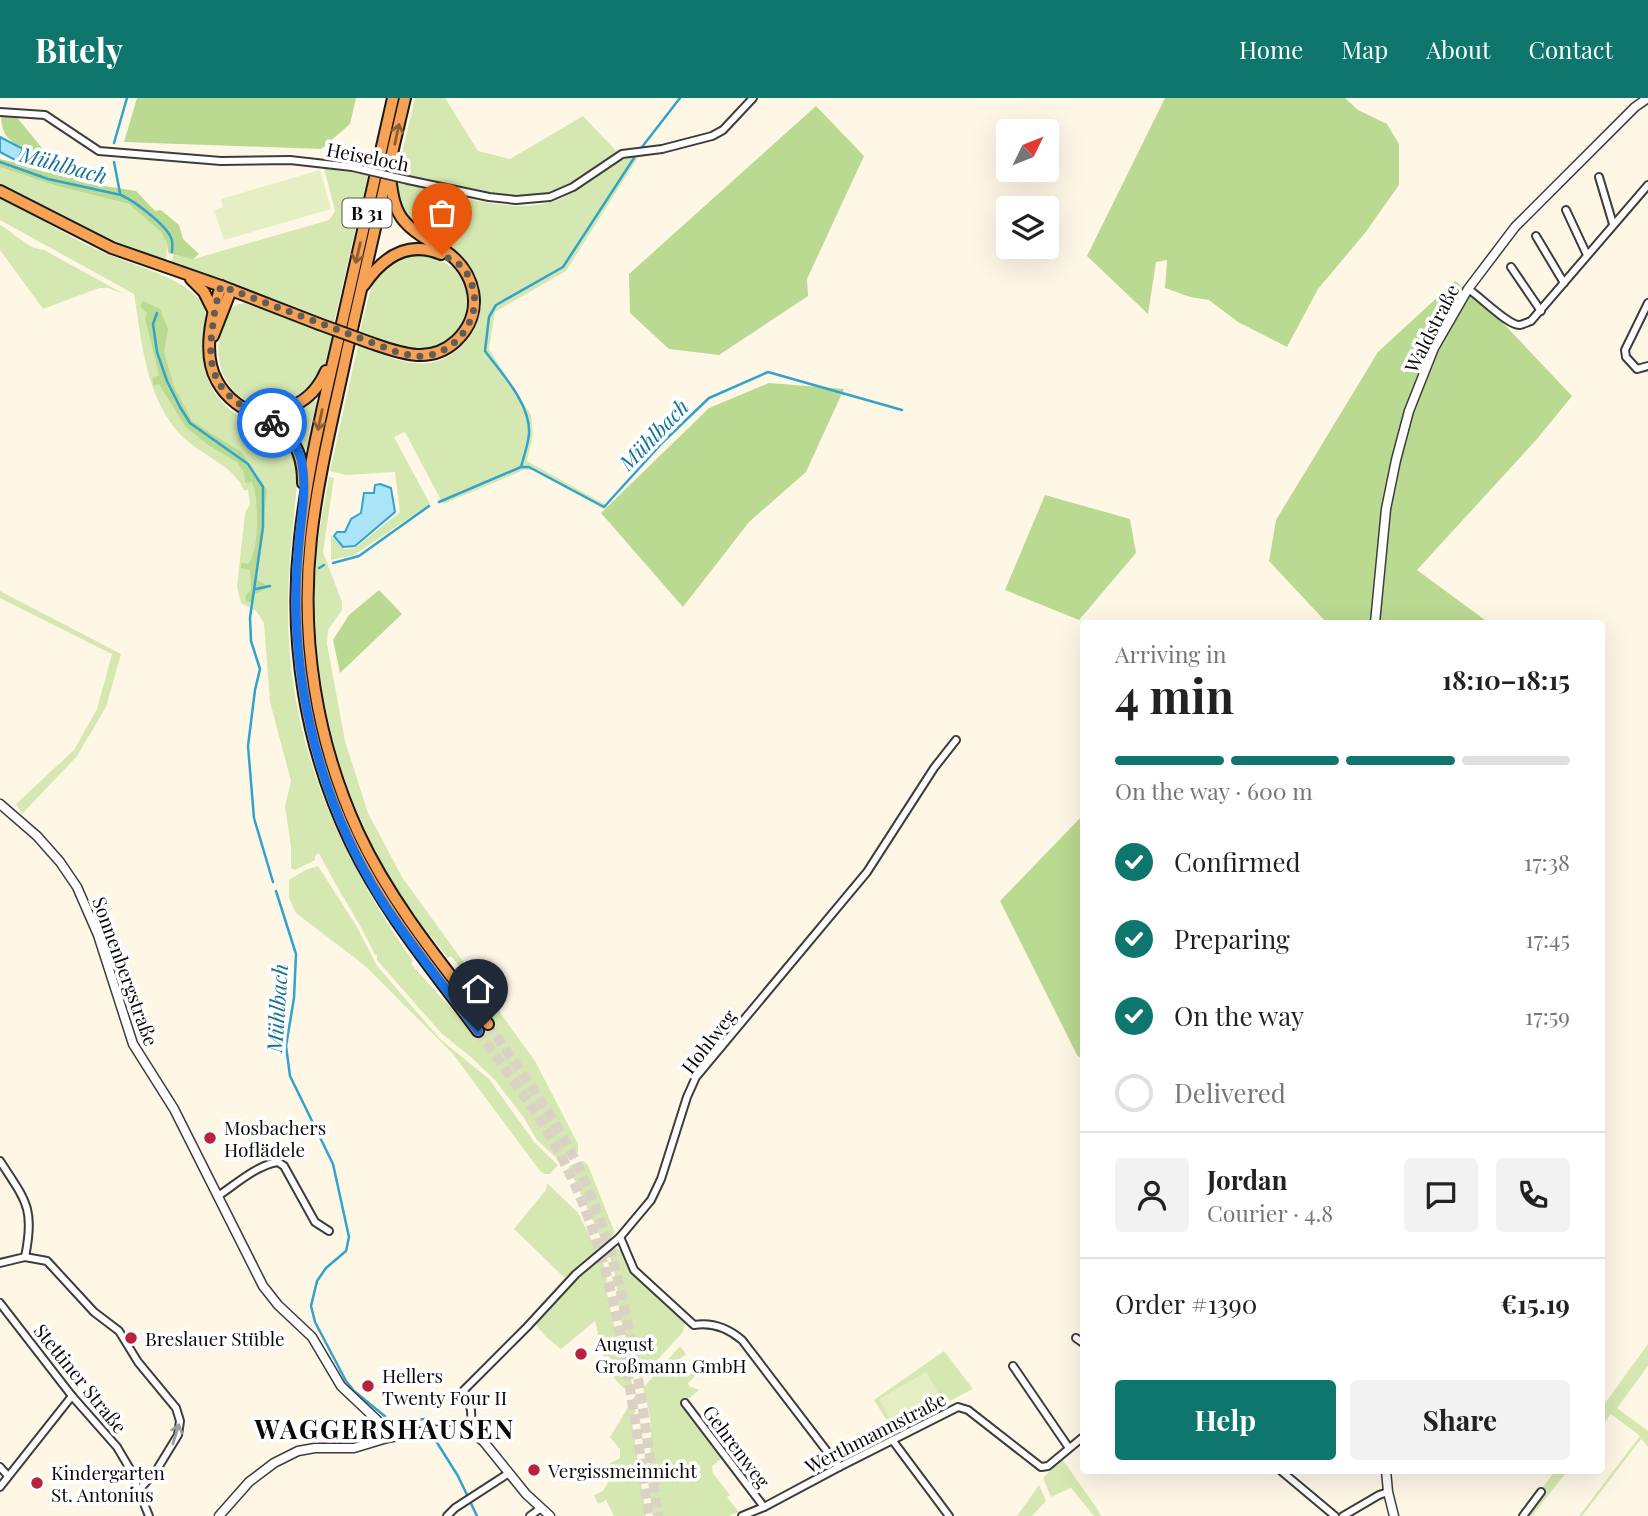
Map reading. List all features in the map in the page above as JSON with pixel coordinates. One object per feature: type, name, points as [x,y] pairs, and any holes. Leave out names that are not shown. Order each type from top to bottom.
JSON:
[{"type":"highway","name":"B 31","points":[[393,98],[314,448],[302,517],[296,579],[299,658],[312,736],[327,785],[350,841],[380,897],[404,933],[483,1028],[416,930],[370,856],[336,776],[315,692],[309,633],[308,577],[319,482],[405,98]]},
{"type":"highway","points":[[0,191],[113,248],[371,343],[411,356],[425,356],[449,346],[468,325],[476,303],[469,276],[461,266],[446,251],[406,224],[394,202],[389,167]]},
{"type":"highway","points":[[361,290],[378,266],[402,250],[429,249],[461,266]]},
{"type":"highway","points":[[186,275],[204,292],[213,310]]},
{"type":"highway","points":[[226,288],[213,310],[211,364],[217,382],[230,397],[282,430],[296,448],[303,473],[302,517]]},
{"type":"highway","points":[[211,339],[220,323],[226,288]]},
{"type":"highway","points":[[245,407],[271,411],[298,404],[322,381],[335,353]]},
{"type":"street","name":"Heiseloch","points":[[0,112],[45,115],[99,150],[221,161],[290,160],[352,167],[489,197],[516,200],[550,197],[573,187],[622,155],[662,149],[712,136],[723,130],[753,98]]},
{"type":"street","name":"Waldstraße","points":[[1374,620],[1387,509],[1401,436],[1434,348],[1468,289],[1515,227],[1641,98]]},
{"type":"street","name":"Waldstraße","points":[[1635,107],[1648,99]]},
{"type":"street","points":[[1599,177],[1613,224]]},
{"type":"street","points":[[1468,289],[1511,323],[1520,325],[1531,321],[1648,185]]},
{"type":"street","points":[[1566,210],[1587,255]]},
{"type":"street","points":[[1536,236],[1564,283]]},
{"type":"street","points":[[1511,267],[1541,312]]},
{"type":"street","points":[[1648,303],[1625,351],[1626,357],[1637,369],[1648,366]]},
{"type":"street","name":"Hohlweg","points":[[471,1432],[471,1410],[464,1390],[527,1328],[576,1274],[620,1237],[651,1200],[696,1077],[867,872],[934,768],[956,740]]},
{"type":"street","name":"Sonnenbergstraße","points":[[0,804],[37,836],[77,887],[98,935],[133,1044],[170,1103],[263,1286],[278,1305],[318,1344],[341,1386],[377,1420],[387,1438]]},
{"type":"street","points":[[0,1161],[29,1211],[31,1230],[25,1257]]},
{"type":"street","points":[[218,1196],[262,1168],[278,1162],[284,1166],[315,1222],[329,1231]]},
{"type":"street","points":[[620,1237],[634,1270],[694,1325],[711,1325],[732,1331],[742,1340],[839,1467]]},
{"type":"street","points":[[0,1262],[25,1257],[47,1261],[94,1312],[119,1331],[138,1362],[176,1408],[180,1421],[178,1435],[162,1463],[139,1490]]},
{"type":"street","name":"Stettiner Straße","points":[[0,1303],[72,1396],[117,1447],[149,1516]]},
{"type":"street","points":[[1076,1338],[1080,1341]]},
{"type":"street","points":[[1013,1366],[1069,1448]]},
{"type":"street","points":[[0,1487],[72,1396]]},
{"type":"street","name":"Gehrenweg","points":[[685,1403],[764,1507]]},
{"type":"street","name":"Werthmannstraße","points":[[742,1516],[958,1407],[968,1410],[1041,1468],[1048,1466],[1080,1439]]},
{"type":"street","points":[[219,1516],[249,1482],[274,1463],[298,1451],[354,1448],[387,1438],[432,1430],[471,1432],[484,1442],[550,1516]]},
{"type":"street","points":[[893,1441],[949,1516]]},
{"type":"street","points":[[0,1466],[8,1476]]},
{"type":"street","points":[[447,1516],[509,1473]]},
{"type":"street","points":[[1285,1474],[1335,1516]]},
{"type":"street","points":[[1386,1474],[1395,1516]]},
{"type":"street","points":[[1343,1516],[1388,1492]]},
{"type":"street","points":[[1522,1516],[1541,1492]]},
{"type":"street","points":[[530,1516],[541,1508]]},
{"type":"green space","points":[[137,98],[356,98],[350,124],[321,149],[124,142]]},
{"type":"green space","points":[[415,98],[445,98],[478,151],[510,159],[583,116],[618,153],[567,188],[552,194],[497,198],[397,174]]},
{"type":"green space","points":[[1165,98],[1345,98],[1358,110],[1387,124],[1399,144],[1399,185],[1365,233],[1318,289],[1287,347],[1238,322],[1209,300],[1190,297],[1165,288],[1167,260],[1156,262],[1148,314],[1087,256]]},
{"type":"green space","points":[[816,106],[864,156],[807,279],[808,296],[719,355],[669,349],[630,313],[629,274]]},
{"type":"green space","points":[[1,113],[15,115],[61,171],[80,182],[136,191],[155,211],[161,210],[179,225],[183,239],[199,254],[193,259],[168,253],[167,243],[161,232],[129,204],[57,186],[0,167],[0,159],[21,164],[26,152],[14,144],[4,132]]},
{"type":"green space","points":[[639,156],[566,271],[495,312],[489,349],[531,415],[533,434],[527,461],[608,506],[604,509],[533,470],[524,470],[443,504],[405,432],[394,437],[430,504],[354,555],[331,560],[331,535],[344,549],[355,548],[400,512],[395,472],[346,475],[330,471],[358,345],[407,362],[431,363],[443,359],[464,343],[472,333],[480,310],[481,297],[474,273],[455,252],[411,221],[398,198],[397,181],[501,205],[542,204],[570,194],[618,161]]},
{"type":"green space","points":[[0,167],[57,186],[129,204],[161,232],[167,243],[166,263],[103,238],[0,186]]},
{"type":"green space","points":[[324,168],[368,175],[334,322],[171,263],[174,253],[194,259],[329,220],[335,211]]},
{"type":"green space","points":[[320,170],[331,209],[224,240],[214,210],[223,207],[221,199]]},
{"type":"green space","points":[[0,198],[100,251],[172,280],[196,296],[205,312],[203,350],[210,385],[232,411],[275,433],[292,452],[298,469],[288,590],[290,656],[307,749],[340,837],[386,921],[413,961],[411,964],[473,1033],[484,1028],[491,1020],[461,973],[463,971],[451,956],[448,958],[415,915],[376,852],[343,773],[331,732],[322,690],[315,605],[320,530],[329,477],[334,478],[323,552],[342,602],[342,610],[328,630],[327,644],[345,741],[368,813],[402,877],[535,1061],[578,1144],[578,1152],[562,1163],[537,1140],[495,1080],[442,1034],[377,960],[377,955],[319,853],[315,860],[295,870],[291,868],[285,806],[291,781],[270,702],[264,623],[256,611],[241,603],[237,587],[245,513],[250,504],[248,490],[244,490],[225,467],[184,438],[161,407],[143,352],[134,294],[0,220]]},
{"type":"green space","points":[[0,225],[26,243],[126,295],[109,288],[99,288],[43,309],[0,250]]},
{"type":"green space","points":[[424,254],[453,268],[465,287],[466,310],[457,332],[439,346],[428,350],[410,350],[360,332],[368,299],[383,268],[401,256]]},
{"type":"green space","points":[[1455,281],[1485,304],[1572,396],[1537,439],[1417,570],[1485,620],[1324,620],[1269,561],[1276,520],[1378,352]]},
{"type":"green space","points":[[143,301],[160,309],[168,329],[164,352],[174,387],[192,421],[241,452],[267,490],[257,580],[266,585],[266,589],[255,594],[251,602],[246,602],[245,596],[251,590],[250,570],[241,568],[241,563],[248,564],[255,548],[257,511],[252,482],[245,483],[244,472],[237,462],[208,445],[185,426],[159,384],[154,386],[152,379],[159,375],[145,318],[147,313],[140,306]]},
{"type":"green space","points":[[245,303],[332,335],[319,381],[297,400],[279,407],[261,406],[244,399],[231,387],[222,370],[218,350],[227,314],[232,308]]},
{"type":"green space","points":[[769,383],[844,389],[806,472],[749,522],[683,607],[601,513],[709,408]]},
{"type":"green space","points":[[313,399],[317,402],[307,451],[294,434],[271,416],[293,412]]},
{"type":"green space","points":[[1045,495],[1130,519],[1136,553],[1079,620],[1005,590]]},
{"type":"green space","points":[[379,590],[402,614],[340,673],[333,640],[349,615]]},
{"type":"green space","points":[[0,591],[121,654],[106,707],[77,756],[22,814],[16,804],[74,750],[97,709],[112,654],[0,598]]},
{"type":"green space","points":[[1080,818],[1080,1058],[1077,1055],[1000,901]]},
{"type":"green space","points":[[318,866],[357,927],[377,966],[440,1039],[489,1079],[535,1143],[558,1165],[550,1174],[540,1171],[453,1054],[364,965],[296,913],[289,898],[289,880]]},
{"type":"green space","points":[[583,1161],[588,1165],[615,1233],[604,1245],[568,1170],[569,1166]]},
{"type":"green space","points":[[547,1183],[578,1213],[597,1251],[565,1278],[514,1229],[546,1190]]},
{"type":"green space","points":[[614,1247],[624,1252],[632,1273],[685,1322],[683,1332],[640,1379],[622,1324],[615,1275],[607,1251]]},
{"type":"green space","points":[[601,1257],[607,1274],[606,1289],[616,1335],[633,1386],[624,1388],[617,1382],[608,1366],[595,1321],[561,1349],[537,1326],[537,1320],[565,1288]]},
{"type":"green space","points":[[1648,1344],[1648,1366],[1617,1408],[1648,1431],[1648,1447],[1641,1439],[1582,1516],[1579,1516],[1640,1436],[1611,1414],[1605,1422],[1605,1403]]},
{"type":"green space","points":[[680,1346],[686,1354],[670,1366],[677,1377],[686,1372],[696,1375],[688,1383],[699,1390],[686,1401],[681,1400],[724,1457],[712,1466],[713,1473],[730,1495],[727,1497],[739,1512],[728,1516],[655,1516],[650,1484],[650,1421],[643,1388]]},
{"type":"green space","points":[[944,1351],[973,1389],[893,1430],[874,1400]]},
{"type":"green space","points":[[926,1372],[941,1398],[894,1426],[879,1399]]},
{"type":"green space","points":[[636,1394],[637,1405],[632,1423],[646,1516],[614,1516],[606,1500],[598,1504],[594,1495],[603,1491],[613,1475],[603,1467],[620,1458],[620,1449],[610,1437]]},
{"type":"green space","points":[[1062,1459],[1101,1516],[1094,1516],[1071,1488],[1051,1497],[1043,1478]]},
{"type":"green space","points":[[1553,1474],[1565,1474],[1532,1516],[1527,1516],[1532,1501]]},
{"type":"green space","points":[[1039,1485],[1046,1501],[1032,1516],[1017,1516]]},
{"type":"water","points":[[0,137],[23,149],[17,161],[0,152]]},
{"type":"water","points":[[375,485],[391,488],[395,512],[355,546],[343,547],[334,536],[337,532],[345,532],[351,519],[361,513],[364,493],[374,493]]},
{"type":"waterway","name":"Mühlbach","points":[[114,143],[127,98]]},
{"type":"waterway","points":[[642,147],[680,98]]},
{"type":"waterway","points":[[521,467],[529,434],[528,423],[514,390],[485,351],[489,317],[496,305],[563,267],[634,158]]},
{"type":"waterway","name":"Mühlbach","points":[[0,162],[48,179],[121,195],[142,208],[165,229],[172,241],[172,252]]},
{"type":"waterway","name":"Mühlbach","points":[[114,162],[120,193]]},
{"type":"waterway","name":"Mühlbach","points":[[157,313],[153,324],[157,352],[180,407],[190,423],[248,464],[263,487],[263,527],[250,618],[251,641],[260,669],[248,746],[254,818],[273,882]]},
{"type":"waterway","name":"Mühlbach","points":[[439,502],[521,467],[529,467],[604,507],[663,442],[709,398],[768,372],[902,410]]},
{"type":"waterway","name":"Mühlbach","points":[[333,563],[359,556],[429,506]]},
{"type":"waterway","name":"Mühlbach","points":[[319,568],[324,565]]},
{"type":"waterway","name":"Mühlbach","points":[[256,589],[270,586]]},
{"type":"waterway","name":"Mühlbach","points":[[276,891],[296,954],[294,998],[286,1046],[290,1076],[333,1164],[349,1237],[346,1251],[326,1268],[317,1281],[311,1306],[315,1322],[354,1391],[392,1422],[426,1421]]},
{"type":"waterway","name":"Mühlbach","points":[[436,1441],[458,1476],[477,1516]]},
{"type":"tunnel","points":[[488,1024],[558,1128],[595,1206],[609,1248],[631,1337],[658,1516]]},
{"type":"tunnel","points":[[478,1031],[549,1134],[586,1211],[612,1296],[621,1339],[649,1516]]},
{"type":"way so far","points":[[272,423],[230,397],[213,373],[210,356],[211,324],[221,286],[397,352],[425,356],[437,353],[459,338],[468,325],[476,303],[469,276],[461,266],[442,255]]},
{"type":"place","name":"Mosbachers Hoflädele","points":[[210,1138]]},
{"type":"place","name":"Breslauer Stüble","points":[[131,1338]]},
{"type":"place","name":"August Großmann GmbH","points":[[581,1354]]},
{"type":"place","name":"Hellers Twenty Four II","points":[[368,1386]]},
{"type":"place","name":"Vergissmeinnicht","points":[[534,1470]]},
{"type":"place","name":"Kindergarten St. Antonius","points":[[37,1483]]},
{"type":"district","name":"WAGGERSHAUSEN","points":[[385,1428]]},
{"type":"route","points":[[272,423],[292,441],[302,464],[302,517],[296,579],[299,658],[312,736],[337,813],[380,897],[478,1031]]}]
